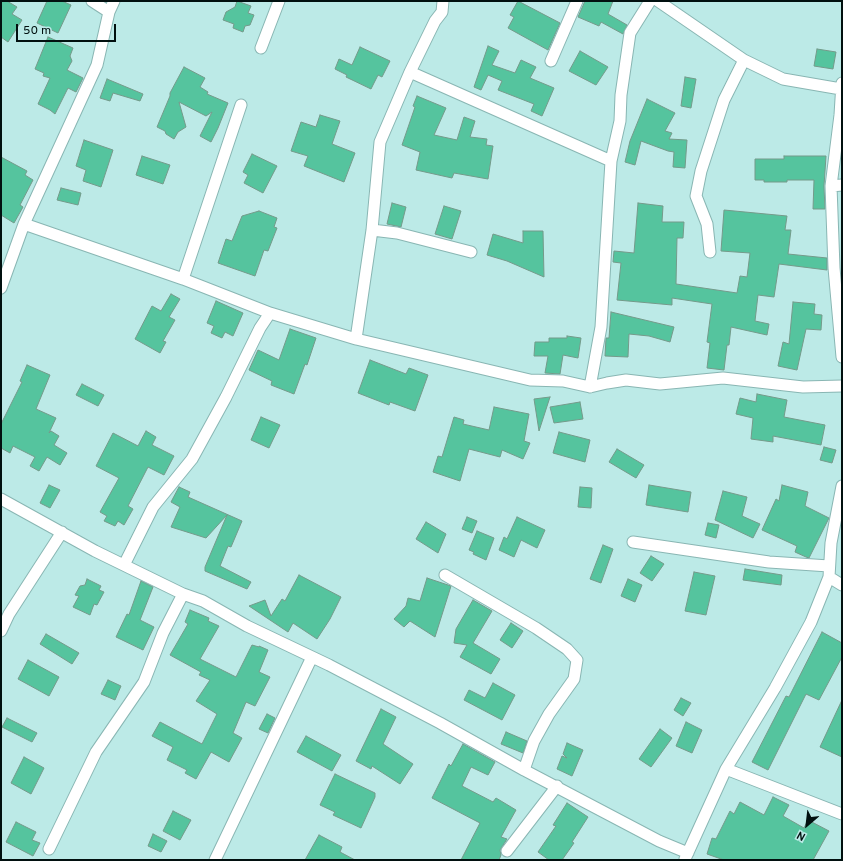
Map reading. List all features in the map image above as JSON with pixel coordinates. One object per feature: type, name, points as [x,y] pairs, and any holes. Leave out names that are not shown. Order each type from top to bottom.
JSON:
[{"type":"street","points":[[92,1],[109,12]]},
{"type":"street","points":[[1,288],[24,224],[97,65],[109,12],[114,1]]},
{"type":"street","points":[[261,48],[279,1]]},
{"type":"street","points":[[356,339],[372,230],[380,142],[410,72],[435,21],[442,12],[443,1]]},
{"type":"street","points":[[551,61],[577,1]]},
{"type":"street","points":[[590,387],[601,327],[611,161],[620,120],[621,95],[630,33],[650,1]]},
{"type":"street","points":[[658,1],[744,60],[783,79],[841,86],[834,268],[842,357]]},
{"type":"street","points":[[710,252],[707,224],[696,196],[701,171],[724,100],[744,60]]},
{"type":"street","points":[[410,72],[611,161]]},
{"type":"street","points":[[182,279],[242,105]]},
{"type":"street","points":[[24,224],[182,279],[270,313],[356,339],[530,380],[563,381],[590,387],[607,382],[626,380],[660,384],[723,378],[803,386],[842,386]]},
{"type":"street","points":[[372,230],[397,233],[471,252]]},
{"type":"street","points":[[124,565],[153,507],[192,459],[226,397],[260,328],[270,313]]},
{"type":"street","points":[[1,499],[124,565],[183,594],[203,601],[247,626],[312,657],[440,723],[686,857],[726,769],[775,688],[811,622],[829,571],[831,543],[842,486]]},
{"type":"street","points":[[1,631],[9,614],[62,532]]},
{"type":"street","points":[[633,542],[829,571],[842,585]]},
{"type":"street","points":[[445,575],[536,628],[567,649],[577,660],[574,679],[549,714],[534,741],[524,770]]},
{"type":"street","points":[[49,849],[96,752],[144,682],[163,633],[183,594]]},
{"type":"street","points":[[215,860],[312,657]]},
{"type":"street","points":[[726,769],[842,814]]},
{"type":"street","points":[[507,851],[557,786]]},
{"type":"building","points":[[1,1],[7,1],[17,7],[12,14],[22,20],[8,42],[1,37]]},
{"type":"building","points":[[47,1],[62,1],[71,5],[58,33],[37,23]]},
{"type":"building","points":[[237,1],[251,6],[248,13],[254,15],[250,25],[245,26],[243,32],[233,28],[234,24],[223,20],[226,12],[235,7]]},
{"type":"building","points":[[518,1],[560,23],[548,50],[508,28],[514,17],[510,15]]},
{"type":"building","points":[[585,1],[613,1],[608,14],[627,25],[623,34],[601,22],[599,26],[578,17]]},
{"type":"building","points":[[48,37],[73,48],[70,56],[72,61],[67,70],[83,78],[76,92],[68,88],[55,114],[38,104],[50,78],[43,76],[44,73],[35,69]]},
{"type":"building","points":[[488,46],[499,51],[492,65],[515,73],[521,60],[536,67],[530,78],[554,88],[542,116],[531,111],[534,104],[498,90],[502,81],[488,75],[481,90],[474,87]]},
{"type":"building","points":[[360,47],[390,61],[382,77],[378,75],[371,89],[346,77],[347,75],[335,69],[339,59],[352,65]]},
{"type":"building","points":[[817,49],[836,52],[833,69],[814,66]]},
{"type":"building","points":[[580,51],[608,67],[596,85],[569,71]]},
{"type":"building","points":[[184,67],[205,78],[200,87],[208,92],[207,94],[228,103],[211,142],[200,136],[212,112],[206,116],[179,102],[186,127],[178,132],[174,139],[166,134],[165,131],[157,127],[170,93]]},
{"type":"building","points":[[685,77],[696,79],[691,108],[681,106]]},
{"type":"building","points":[[107,79],[143,94],[140,101],[113,93],[110,101],[100,98]]},
{"type":"building","points":[[417,96],[446,108],[434,135],[457,140],[464,117],[475,121],[470,137],[487,139],[486,145],[493,146],[488,179],[454,173],[452,178],[416,170],[420,152],[402,145],[415,107],[413,106]]},
{"type":"building","points":[[647,99],[675,113],[665,131],[672,133],[669,139],[687,140],[685,168],[673,167],[674,152],[641,141],[635,165],[625,162],[630,141]]},
{"type":"building","points":[[320,115],[340,121],[332,144],[355,153],[344,182],[304,166],[308,156],[291,151],[301,122],[316,127]]},
{"type":"building","points":[[84,140],[113,150],[101,187],[83,181],[86,170],[76,166]]},
{"type":"building","points":[[252,154],[277,166],[263,193],[244,183],[248,175],[243,172]]},
{"type":"building","points":[[142,156],[170,165],[163,184],[136,175]]},
{"type":"building","points":[[784,156],[826,156],[824,186],[825,209],[813,209],[814,180],[764,182],[764,180],[755,180],[755,159],[784,159]]},
{"type":"building","points":[[1,157],[27,171],[25,175],[33,180],[20,205],[23,207],[14,223],[1,215]]},
{"type":"building","points":[[61,188],[81,193],[78,205],[57,200]]},
{"type":"building","points":[[392,203],[406,207],[401,227],[387,224]]},
{"type":"building","points":[[638,203],[663,206],[662,222],[684,222],[683,238],[677,238],[676,284],[737,293],[740,276],[747,277],[750,253],[721,251],[724,210],[787,216],[785,230],[791,230],[788,254],[827,258],[827,270],[779,264],[774,297],[758,295],[755,321],[769,324],[767,335],[731,327],[724,370],[707,368],[710,343],[707,342],[712,304],[672,298],[672,305],[617,300],[621,263],[613,262],[614,251],[634,253]]},
{"type":"building","points":[[444,206],[461,211],[452,239],[435,234]]},
{"type":"building","points":[[259,211],[277,218],[274,227],[277,228],[268,251],[264,250],[255,276],[218,263],[226,239],[232,241],[242,216]]},
{"type":"building","points":[[523,231],[543,231],[544,277],[507,261],[487,255],[493,234],[523,243]]},
{"type":"building","points":[[171,294],[180,299],[169,317],[175,320],[163,341],[166,342],[160,353],[135,339],[152,306],[161,311]]},
{"type":"building","points":[[216,301],[243,313],[233,336],[225,332],[222,338],[211,333],[214,326],[207,323]]},
{"type":"building","points":[[793,302],[815,304],[814,314],[822,315],[821,330],[806,329],[797,370],[778,366],[783,342],[789,344]]},
{"type":"building","points":[[611,312],[674,327],[670,342],[649,336],[629,334],[628,357],[605,356],[606,338],[609,338]]},
{"type":"building","points":[[290,329],[316,338],[307,365],[305,364],[294,394],[271,385],[272,381],[249,370],[258,350],[279,360]]},
{"type":"building","points":[[567,336],[581,338],[578,358],[563,355],[560,374],[545,373],[548,356],[534,356],[535,342],[549,342],[549,338],[567,338]]},
{"type":"building","points":[[370,360],[406,374],[409,368],[428,375],[415,411],[390,402],[389,405],[358,393]]},
{"type":"building","points":[[27,365],[50,375],[36,409],[56,418],[49,433],[51,431],[59,436],[54,445],[67,453],[60,465],[47,457],[39,471],[30,466],[35,457],[13,446],[10,453],[1,448],[1,424],[22,382],[20,381]]},
{"type":"building","points":[[82,384],[104,395],[98,406],[76,395]]},
{"type":"building","points":[[757,394],[787,400],[784,417],[825,425],[821,445],[773,436],[773,442],[751,439],[753,418],[736,414],[740,398],[756,402]]},
{"type":"building","points":[[550,397],[539,431],[534,399]]},
{"type":"building","points":[[580,402],[583,419],[554,423],[550,407]]},
{"type":"building","points":[[494,407],[529,414],[524,441],[530,443],[523,459],[502,450],[500,457],[469,449],[460,481],[433,472],[438,456],[442,457],[454,417],[464,420],[463,424],[489,430]]},
{"type":"building","points":[[261,417],[280,425],[269,448],[251,440]]},
{"type":"building","points":[[146,431],[156,437],[152,445],[174,456],[164,475],[148,467],[128,506],[133,509],[124,525],[118,521],[115,526],[104,521],[107,516],[100,512],[119,478],[96,466],[113,433],[138,446]]},
{"type":"building","points":[[559,432],[590,440],[585,462],[553,453]]},
{"type":"building","points":[[824,447],[836,450],[832,463],[820,460]]},
{"type":"building","points":[[617,449],[644,465],[636,478],[609,462]]},
{"type":"building","points":[[49,485],[60,490],[50,508],[40,503]]},
{"type":"building","points":[[649,485],[691,492],[688,512],[646,505]]},
{"type":"building","points":[[782,485],[808,492],[805,506],[829,518],[809,558],[795,552],[797,546],[762,530],[776,499],[779,501]]},
{"type":"building","points":[[179,487],[190,492],[188,497],[242,521],[231,547],[228,546],[220,566],[251,582],[247,589],[205,571],[205,567],[227,515],[206,538],[171,527],[180,507],[171,502]]},
{"type":"building","points":[[580,487],[592,488],[591,508],[578,507]]},
{"type":"building","points":[[723,491],[747,497],[742,516],[760,524],[753,538],[715,520]]},
{"type":"building","points":[[467,517],[477,521],[472,533],[462,529]]},
{"type":"building","points":[[517,517],[545,530],[537,548],[521,540],[514,557],[499,550],[504,537],[507,539]]},
{"type":"building","points":[[426,522],[446,534],[438,553],[416,539]]},
{"type":"building","points":[[708,523],[719,525],[716,538],[705,535]]},
{"type":"building","points":[[477,531],[494,538],[486,560],[473,554],[474,552],[469,550]]},
{"type":"building","points":[[603,545],[613,549],[601,583],[590,579]]},
{"type":"building","points":[[651,556],[664,564],[652,581],[640,573]]},
{"type":"building","points":[[745,569],[782,575],[781,585],[743,580]]},
{"type":"building","points":[[694,572],[715,576],[706,615],[685,611]]},
{"type":"building","points":[[299,575],[341,597],[330,619],[317,639],[293,623],[288,632],[249,606],[265,600],[271,616],[282,599],[285,601]]},
{"type":"building","points":[[427,578],[451,586],[435,637],[410,621],[404,627],[394,619],[406,606],[408,598],[420,601]]},
{"type":"building","points":[[87,579],[101,586],[99,590],[104,592],[97,605],[94,604],[90,615],[73,607],[79,596],[75,595],[80,586],[85,585]]},
{"type":"building","points":[[628,579],[642,585],[635,602],[621,596]]},
{"type":"building","points":[[141,581],[153,587],[140,620],[154,627],[143,650],[116,637],[127,614],[129,615]]},
{"type":"building","points":[[473,600],[492,611],[473,643],[500,659],[491,674],[460,657],[467,645],[454,643],[456,629]]},
{"type":"building","points":[[190,610],[209,618],[208,621],[219,626],[200,659],[236,677],[252,645],[259,646],[268,650],[259,672],[270,677],[255,706],[246,702],[233,733],[242,738],[229,762],[211,752],[196,779],[185,773],[187,770],[167,760],[173,747],[152,736],[160,722],[202,744],[217,714],[196,701],[210,680],[199,675],[201,672],[170,655],[188,624],[185,622]]},
{"type":"building","points":[[511,623],[523,631],[512,648],[500,640]]},
{"type":"building","points":[[822,632],[842,643],[842,657],[819,700],[806,694],[768,770],[752,762],[786,696],[789,697]]},
{"type":"building","points":[[46,634],[79,653],[72,664],[40,644]]},
{"type":"building","points":[[28,660],[59,677],[49,696],[18,679]]},
{"type":"building","points":[[108,680],[121,686],[115,700],[101,694]]},
{"type":"building","points":[[493,683],[515,695],[502,720],[464,700],[469,690],[485,698]]},
{"type":"building","points":[[681,698],[691,703],[683,716],[674,710]]},
{"type":"building","points":[[842,700],[842,757],[820,747]]},
{"type":"building","points":[[381,709],[396,717],[383,744],[413,764],[400,784],[372,766],[371,769],[356,761]]},
{"type":"building","points":[[267,714],[275,718],[268,733],[259,729]]},
{"type":"building","points":[[7,718],[37,733],[32,742],[2,727]]},
{"type":"building","points":[[686,722],[702,730],[692,753],[676,746]]},
{"type":"building","points":[[660,729],[672,738],[651,767],[639,759]]},
{"type":"building","points":[[506,732],[527,741],[523,753],[501,744]]},
{"type":"building","points":[[306,736],[341,755],[332,771],[297,752]]},
{"type":"building","points":[[567,743],[583,750],[572,776],[557,769],[562,756],[567,758],[563,754]]},
{"type":"building","points":[[463,744],[495,762],[488,775],[471,767],[462,786],[493,802],[496,798],[516,810],[501,837],[507,839],[500,850],[501,855],[499,860],[461,860],[480,823],[432,798],[449,764],[451,766]]},
{"type":"building","points":[[24,757],[44,768],[31,794],[11,783]]},
{"type":"building","points":[[335,774],[375,793],[375,797],[361,828],[333,815],[335,812],[320,805]]},
{"type":"building","points":[[773,797],[789,805],[783,816],[804,828],[808,820],[829,831],[813,860],[724,860],[707,854],[712,838],[716,839],[730,811],[734,814],[740,802],[764,815]]},
{"type":"building","points":[[567,803],[588,817],[572,842],[574,843],[562,860],[549,860],[538,852],[556,826],[553,825]]},
{"type":"building","points":[[173,811],[191,820],[180,840],[163,831]]},
{"type":"building","points":[[16,822],[36,832],[32,840],[40,843],[33,856],[6,842]]},
{"type":"building","points":[[153,834],[167,841],[161,852],[148,846]]},
{"type":"building","points":[[319,835],[342,847],[340,852],[355,860],[305,860]]}]
